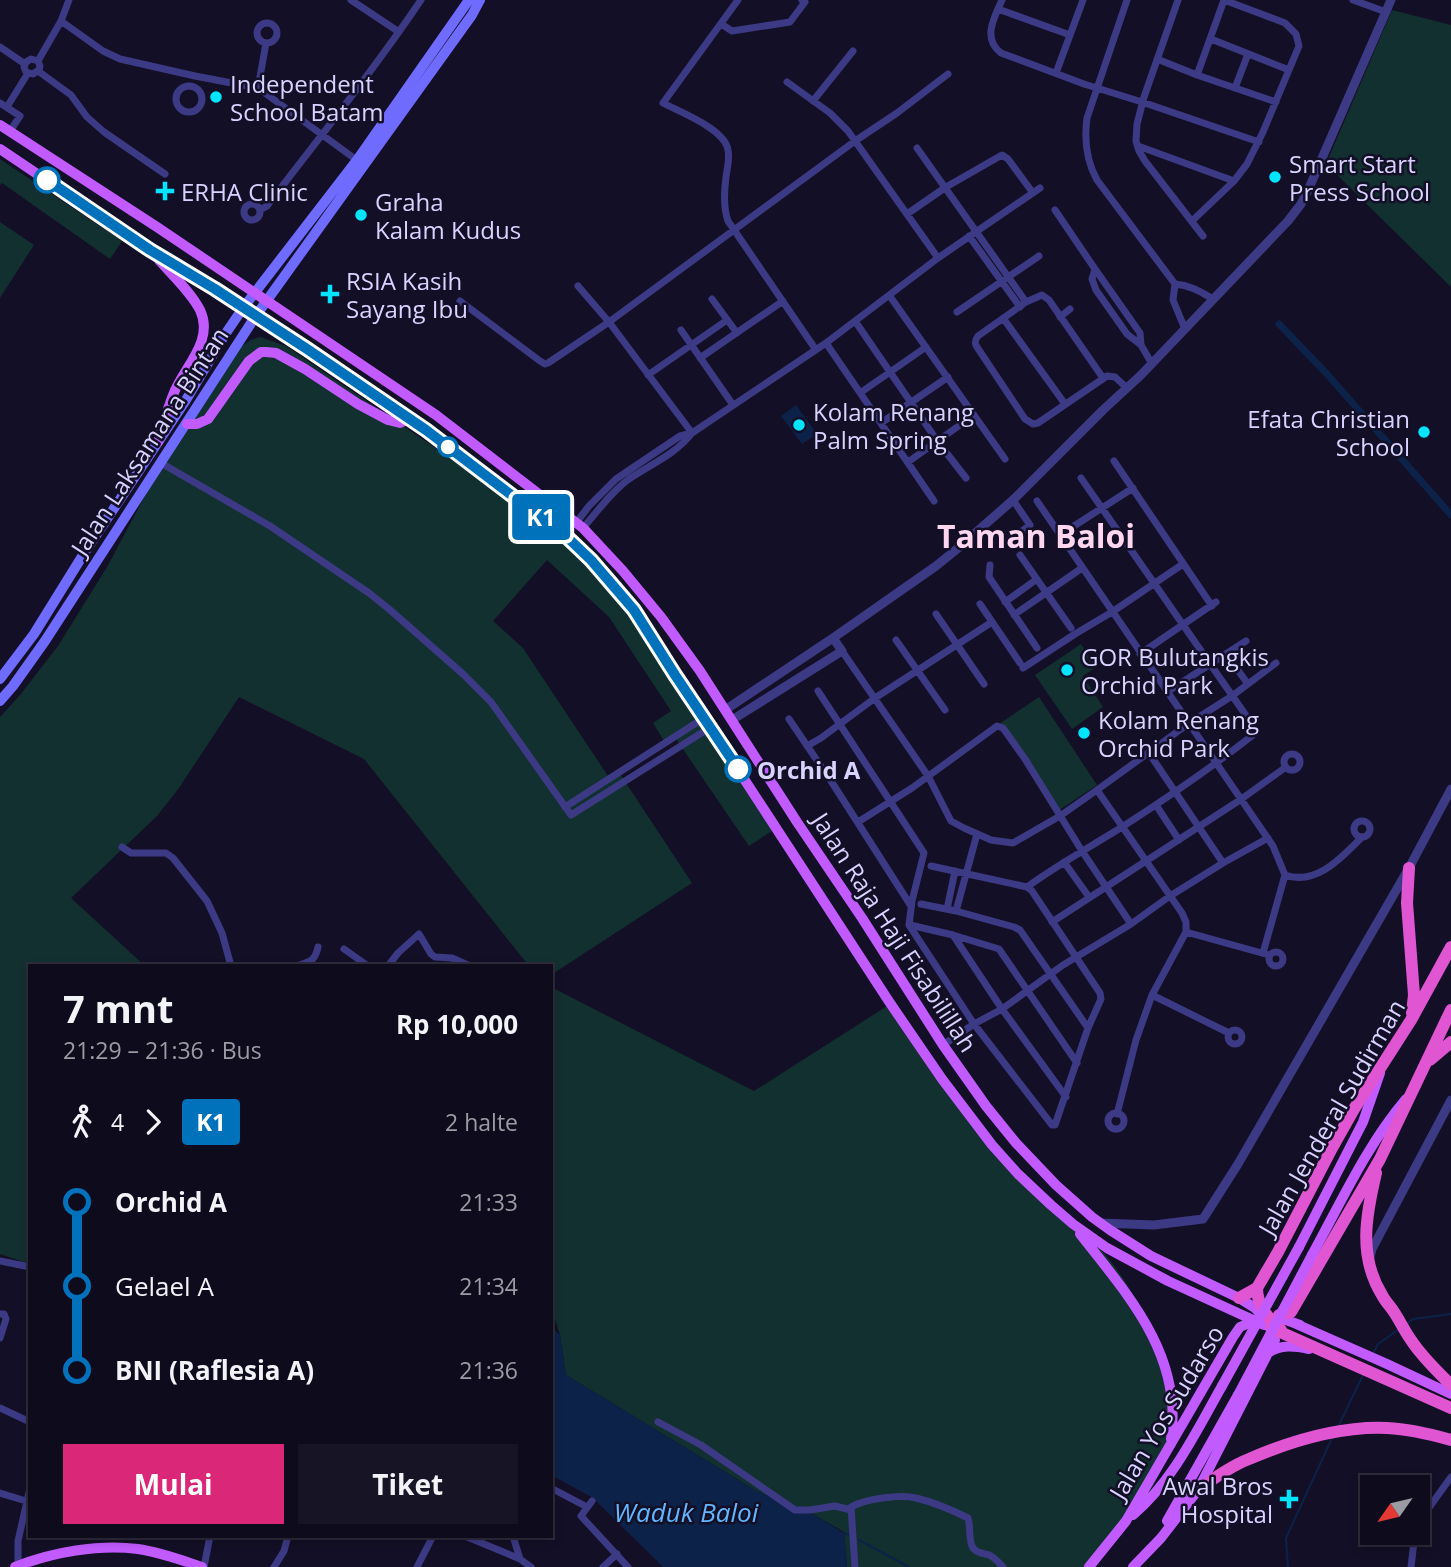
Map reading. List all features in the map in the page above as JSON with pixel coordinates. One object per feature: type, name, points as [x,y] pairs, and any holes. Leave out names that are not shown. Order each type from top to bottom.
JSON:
[{"type":"highway","points":[[1409,868],[1407,903],[1414,995],[1411,1020]]},
{"type":"highway","name":"Jalan Jenderal Sudirman","points":[[1257,1288],[1332,1148],[1411,1020],[1451,947]]},
{"type":"highway","points":[[1264,1318],[1291,1312],[1380,1159],[1451,1010]]},
{"type":"highway","points":[[1426,1063],[1451,1042]]},
{"type":"highway","points":[[1380,1159],[1366,1219],[1368,1265],[1381,1294],[1424,1358],[1451,1408]]},
{"type":"highway","points":[[1278,1251],[1286,1265],[1295,1271],[1306,1273],[1315,1269]]},
{"type":"highway","points":[[1239,1298],[1257,1288],[1264,1318],[1293,1338],[1382,1378],[1441,1391]]},
{"type":"highway","points":[[1198,1490],[1248,1459],[1330,1434],[1388,1428],[1411,1430],[1451,1440]]},
{"type":"main road","name":"Jalan Laksamana Bintan","points":[[0,701],[45,641],[255,317],[469,0]]},
{"type":"main road","name":"Jalan Laksamana Bintan","points":[[1,674],[34,634],[243,308],[360,162],[472,15],[480,0]]},
{"type":"main road","name":"Jalan Raja Haji Fisabilillah","points":[[5,128],[436,415],[580,525],[623,570],[661,617],[732,720],[943,1045],[986,1106],[1035,1164],[1100,1223],[1151,1256],[1239,1298],[1264,1318]]},
{"type":"main road","name":"Jalan Raja Haji Fisabilillah","points":[[0,149],[426,430],[569,539],[634,610],[922,1051],[977,1126],[1026,1182],[1073,1224],[1107,1248],[1146,1270],[1264,1318]]},
{"type":"main road","points":[[150,250],[193,300],[204,323],[204,334],[174,393],[158,442]]},
{"type":"main road","points":[[187,424],[197,424],[208,419],[249,361],[261,352],[276,353],[388,420],[401,423],[409,419]]},
{"type":"main road","points":[[610,582],[623,570]]},
{"type":"main road","points":[[34,634],[45,641]]},
{"type":"main road","points":[[675,675],[693,663]]},
{"type":"main road","points":[[844,930],[862,918]]},
{"type":"main road","points":[[1125,1521],[1143,1507],[1177,1462],[1222,1385],[1299,1247],[1363,1122],[1384,1064]]},
{"type":"main road","points":[[1163,1535],[1164,1525],[1238,1395],[1359,1168],[1391,1118],[1412,1092]]},
{"type":"main road","points":[[1073,1224],[1116,1277],[1145,1321],[1158,1348],[1171,1392],[1171,1446]]},
{"type":"main road","points":[[1264,1318],[1300,1325],[1451,1394]]},
{"type":"main road","points":[[1133,1567],[1163,1535],[1198,1490],[1275,1340],[1275,1334],[1264,1318]]},
{"type":"main road","name":"Jalan Yos Sudarso","points":[[1089,1567],[1125,1521],[1240,1327],[1264,1318]]},
{"type":"main road","points":[[1268,1353],[1290,1346],[1319,1351]]},
{"type":"main road","points":[[1217,1366],[1230,1367],[1240,1372],[1247,1377],[1251,1385]]},
{"type":"main road","points":[[16,1566],[58,1554],[124,1548],[156,1553],[203,1567]]},
{"type":"street","points":[[28,73],[38,71],[38,61],[61,21],[69,0]]},
{"type":"street","points":[[351,0],[399,32]]},
{"type":"street","points":[[260,210],[267,206],[421,0]]},
{"type":"street","points":[[738,0],[663,103],[712,129],[726,142],[729,149],[724,195],[725,214],[816,350]]},
{"type":"street","points":[[721,24],[732,31],[790,22],[805,2],[802,0]]},
{"type":"street","points":[[1002,0],[990,32],[996,49],[1009,57],[1259,142]]},
{"type":"street","points":[[1056,73],[1083,0]]},
{"type":"street","points":[[1127,0],[1087,118],[1086,151],[1091,170],[1175,284],[1193,288],[1213,299]]},
{"type":"street","points":[[1178,0],[1142,102],[1137,124],[1138,146],[1144,161],[1203,236]]},
{"type":"street","points":[[1192,221],[1234,181],[1247,164],[1259,142],[1299,46],[1298,38],[1286,23],[1224,0],[1197,75]]},
{"type":"street","points":[[1353,0],[1386,12]]},
{"type":"street","points":[[724,710],[936,566],[1013,500],[1152,364],[1288,221],[1301,204],[1391,0]]},
{"type":"street","points":[[998,9],[1070,34]]},
{"type":"street","points":[[61,21],[103,51],[120,59],[258,88],[360,162]]},
{"type":"street","points":[[1211,39],[1289,70]]},
{"type":"street","points":[[258,88],[266,43]]},
{"type":"street","points":[[0,47],[25,64],[28,73]]},
{"type":"street","points":[[813,101],[853,51]]},
{"type":"street","points":[[1235,88],[1248,54]]},
{"type":"street","points":[[25,64],[31,59],[38,61]]},
{"type":"street","points":[[1157,59],[1276,102]]},
{"type":"street","points":[[38,71],[71,95],[87,117],[104,132],[165,174]]},
{"type":"street","points":[[5,128],[20,116],[3,105],[28,73]]},
{"type":"street","points":[[460,301],[545,364],[548,363],[609,322],[948,74]]},
{"type":"street","points":[[192,86],[195,76]]},
{"type":"street","points":[[787,82],[848,131],[938,258]]},
{"type":"street","points":[[1138,146],[1234,181]]},
{"type":"street","points":[[917,148],[946,187],[972,234],[1023,304]]},
{"type":"street","points":[[580,525],[589,506],[616,479],[680,436],[692,433],[816,350],[938,258],[1036,191],[1002,155],[946,187],[907,214]]},
{"type":"street","points":[[1055,210],[1137,327],[1142,338],[1141,345]]},
{"type":"street","points":[[957,312],[1039,256]]},
{"type":"street","points":[[1095,269],[1092,279],[1096,290],[1127,334],[1141,345],[1152,364]]},
{"type":"street","points":[[1175,284],[1173,300],[1185,329]]},
{"type":"street","points":[[578,286],[609,322],[692,433]]},
{"type":"street","points":[[889,295],[1006,459]]},
{"type":"street","points":[[1103,379],[1049,300],[1042,295],[1023,304],[978,336],[975,344],[1025,419],[1033,424],[1103,379],[1115,377],[1127,388]]},
{"type":"street","points":[[712,299],[737,333]]},
{"type":"street","points":[[700,358],[783,301]]},
{"type":"street","points":[[1060,317],[1070,309]]},
{"type":"street","points":[[1003,318],[1065,404]]},
{"type":"street","points":[[648,375],[727,320]]},
{"type":"street","points":[[856,321],[938,442],[966,478]]},
{"type":"street","points":[[681,330],[733,405]]},
{"type":"street","points":[[826,343],[934,501]]},
{"type":"street","points":[[860,393],[926,347]]},
{"type":"street","points":[[881,422],[947,377]]},
{"type":"street","points":[[908,462],[974,415]]},
{"type":"street","points":[[1114,461],[1183,564],[1214,604],[1140,654]]},
{"type":"street","points":[[161,463],[270,526],[390,609],[491,702],[570,814],[575,814],[707,723]]},
{"type":"street","points":[[1027,887],[1216,764],[1254,735],[1255,731],[1081,478]]},
{"type":"street","points":[[1060,535],[1132,488]]},
{"type":"street","points":[[1003,544],[1031,524],[1013,500]]},
{"type":"street","points":[[1037,501],[1268,838],[1285,875],[1266,954],[1186,932]]},
{"type":"street","points":[[1020,555],[1071,628]]},
{"type":"street","points":[[980,604],[1021,665],[1112,612],[1183,564]]},
{"type":"street","points":[[990,565],[989,577],[1037,649]]},
{"type":"street","points":[[1014,615],[1082,568]]},
{"type":"street","points":[[1005,602],[1037,579]]},
{"type":"street","points":[[936,614],[985,684]]},
{"type":"street","points":[[807,746],[992,622]]},
{"type":"street","points":[[833,638],[928,776],[948,817],[977,834],[1000,842],[1013,843],[1060,816],[1276,663]]},
{"type":"street","points":[[896,640],[946,710]]},
{"type":"street","points":[[1167,692],[1246,641]]},
{"type":"street","points":[[732,720],[842,651]]},
{"type":"street","points":[[1226,654],[1248,684]]},
{"type":"street","points":[[818,691],[924,853],[909,925],[974,1024],[1053,1125],[1057,1124],[1101,995],[1027,887],[931,866]]},
{"type":"street","points":[[789,719],[912,906]]},
{"type":"street","points":[[565,807],[707,723]]},
{"type":"street","points":[[858,822],[999,726],[1025,759],[1131,924]]},
{"type":"street","points":[[1149,753],[1223,863]]},
{"type":"street","points":[[1052,922],[1198,828],[1286,767]]},
{"type":"street","points":[[1100,1223],[1154,1225],[1203,1219],[1238,1164],[1409,868],[1451,789]]},
{"type":"street","points":[[1097,790],[1184,917],[1186,932],[1152,995],[1136,1040],[1117,1114]]},
{"type":"street","points":[[1156,805],[1179,840]]},
{"type":"street","points":[[956,911],[977,834]]},
{"type":"street","points":[[1285,875],[1299,878],[1324,870],[1339,861],[1362,837]]},
{"type":"street","points":[[943,1045],[1002,1009],[1050,974],[1131,924],[1170,896],[1268,838]]},
{"type":"street","points":[[122,847],[131,853],[166,853],[173,858],[207,901],[222,933],[230,964]]},
{"type":"street","points":[[1064,862],[1089,897]]},
{"type":"street","points":[[947,909],[955,871]]},
{"type":"street","points":[[950,895],[960,898]]},
{"type":"street","points":[[921,904],[1017,928],[1088,1028]]},
{"type":"street","points":[[909,925],[999,949],[1077,1063]]},
{"type":"street","points":[[390,964],[419,934],[435,957],[452,958],[466,964]]},
{"type":"street","points":[[953,935],[1002,1009],[1066,1097]]},
{"type":"street","points":[[301,964],[316,956],[318,947]]},
{"type":"street","points":[[344,949],[365,964]]},
{"type":"street","points":[[1152,995],[1229,1033]]},
{"type":"street","points":[[1368,1265],[1372,1249],[1451,1100]]},
{"type":"street","points":[[0,1261],[28,1266]]},
{"type":"street","points":[[0,1314],[4,1314],[6,1319],[0,1338]]},
{"type":"street","points":[[0,1408],[28,1421]]},
{"type":"street","points":[[658,1422],[701,1444],[795,1510],[835,1506],[851,1510]]},
{"type":"street","points":[[1430,1506],[1451,1477]]},
{"type":"street","points":[[553,1489],[589,1504],[581,1514],[582,1518],[628,1567]]},
{"type":"street","points":[[0,1493],[26,1502]]},
{"type":"street","points":[[16,1566],[18,1541],[28,1495]]},
{"type":"street","points":[[855,1567],[852,1506],[869,1500],[910,1497],[968,1518],[973,1548],[992,1556],[1003,1567]]},
{"type":"street","points":[[203,1567],[209,1538]]},
{"type":"street","points":[[274,1567],[284,1551],[287,1538]]},
{"type":"street","points":[[417,1567],[432,1538]]},
{"type":"street","points":[[470,1538],[520,1559],[531,1567]]},
{"type":"street","points":[[514,1538],[520,1559]]},
{"type":"street","points":[[1411,1567],[1414,1545]]},
{"type":"street","points":[[603,1567],[617,1554]]},
{"type":"green space","points":[[1392,10],[1451,25],[1451,287],[1326,164]]},
{"type":"green space","points":[[0,159],[122,241],[110,259],[2,183],[0,185]]},
{"type":"green space","points":[[0,222],[34,245],[0,298]]},
{"type":"green space","points":[[260,337],[286,346],[567,538],[649,631],[775,829],[749,846],[674,736],[664,741],[653,723],[671,711],[609,617],[547,560],[493,621],[523,648],[610,779],[620,774],[692,883],[553,974],[553,964],[527,964],[364,759],[239,697],[179,788],[157,816],[71,898],[143,964],[28,964],[28,1263],[0,1254],[0,717],[58,646],[107,567],[162,464],[228,355]]},
{"type":"green space","points":[[1081,644],[1096,667],[1083,676],[1103,707],[1072,729],[1035,675]]},
{"type":"green space","points":[[1039,697],[1097,785],[1058,811],[999,724]]},
{"type":"green space","points":[[553,988],[754,1091],[895,1001],[982,1124],[1014,1163],[1090,1238],[1113,1265],[1136,1299],[1152,1336],[1163,1375],[1167,1402],[1168,1453],[1160,1474],[1143,1502],[1091,1567],[847,1567],[844,1532],[809,1512],[758,1492],[566,1375],[560,1335],[553,1313]]},
{"type":"water","name":"Kolam Renang Palm Spring","points":[[796,405],[817,434],[802,444],[781,416]]},
{"type":"water","name":"Waduk Baloi","points":[[553,1328],[560,1335],[566,1375],[758,1492],[809,1512],[844,1533],[847,1567],[663,1567],[593,1498],[553,1476]]},
{"type":"waterway","points":[[1279,324],[1327,374],[1451,515]]},
{"type":"waterway","points":[[1406,1324],[1413,1319],[1451,1314]]},
{"type":"waterway","points":[[1373,1354],[1378,1344],[1398,1330]]},
{"type":"waterway","points":[[1338,1427],[1363,1375]]},
{"type":"waterway","points":[[1288,1567],[1286,1538],[1332,1438]]},
{"type":"waterway","points":[[844,1533],[849,1535]]},
{"type":"waterway","points":[[859,1540],[909,1567]]},
{"type":"bus line","name":"K1","points":[[47,180],[426,430],[569,539],[634,610],[738,769]]},
{"type":"place","name":"Independent School Batam","points":[[216,97]]},
{"type":"place","name":"Smart Start Press School","points":[[1275,177]]},
{"type":"place","name":"ERHA Clinic","points":[[165,191]]},
{"type":"place","name":"Graha Kalam Kudus","points":[[361,215]]},
{"type":"place","name":"RSIA Kasih Sayang Ibu","points":[[330,294]]},
{"type":"place","name":"Kolam Renang Palm Spring","points":[[799,425]]},
{"type":"place","name":"Efata Christian School","points":[[1424,432]]},
{"type":"place","name":"GOR Bulutangkis Orchid Park","points":[[1067,670]]},
{"type":"place","name":"Kolam Renang Orchid Park","points":[[1084,733]]},
{"type":"place","name":"Orchid A","points":[[738,769]]},
{"type":"place","name":"Awal Bros Hospital","points":[[1289,1499]]},
{"type":"district","name":"Taman Baloi","points":[[1036,535]]}]
